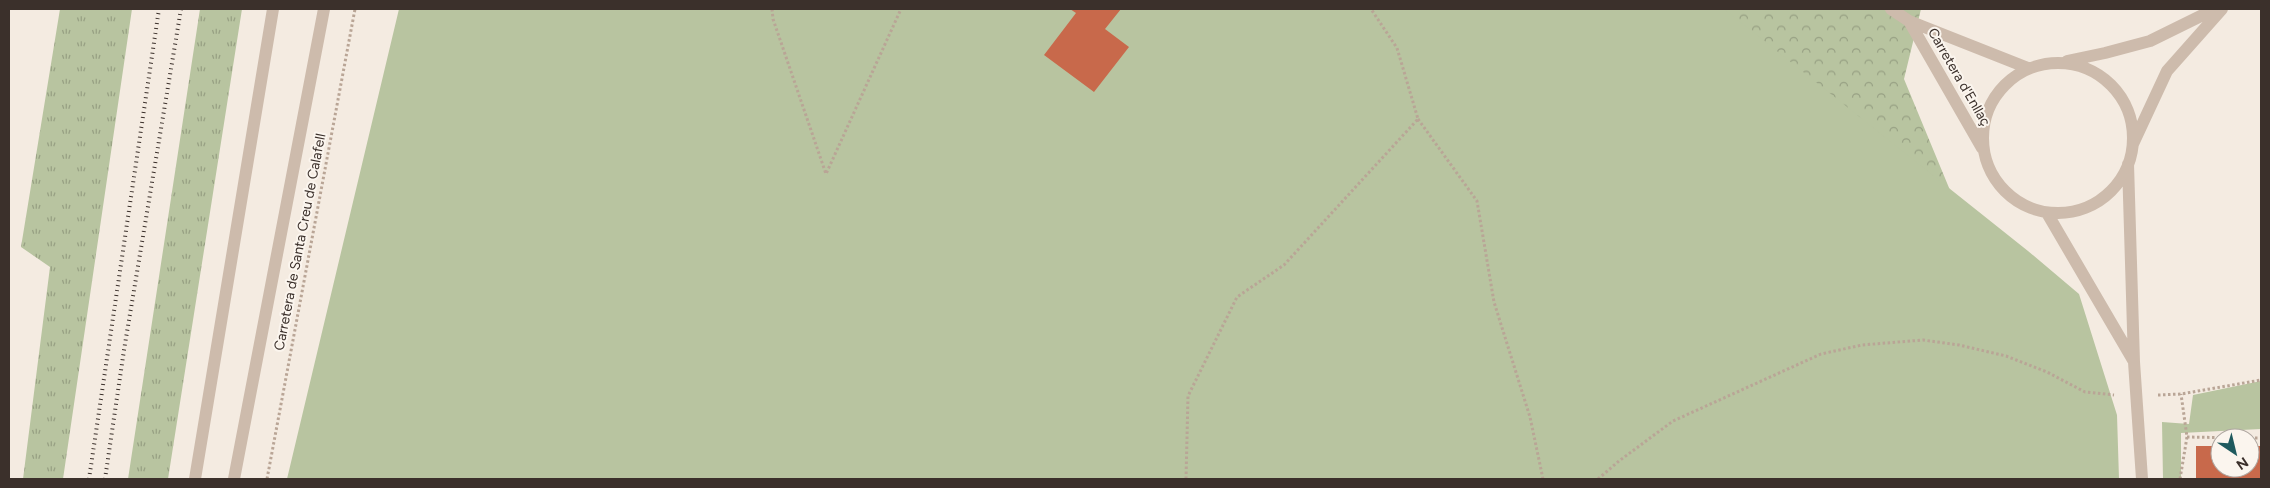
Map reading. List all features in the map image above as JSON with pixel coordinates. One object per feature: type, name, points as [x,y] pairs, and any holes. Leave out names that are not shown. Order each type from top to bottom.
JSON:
[{"type":"street","points":[[195,479],[273,9]]},
{"type":"street","points":[[234,479],[324,9]]},
{"type":"street","name":"Carretera d'Enllaç","points":[[1891,9],[1909,21],[2028,68]]},
{"type":"street","points":[[2215,9],[2150,41],[2105,53],[2028,68],[2006,83],[1992,100],[1983,124],[1982,148],[1990,173],[2005,193],[2027,207],[2047,213],[2074,212],[2098,202],[2118,184],[2128,164],[2133,144],[2167,71],[2222,9]]},
{"type":"street","name":"Carretera d'Enllaç","points":[[1909,21],[1982,148]]},
{"type":"street","points":[[2059,62],[2079,66],[2102,77],[2121,97],[2130,116],[2133,144]]},
{"type":"street","points":[[2128,164],[2134,362],[2138,397],[2142,479]]},
{"type":"street","points":[[2047,213],[2134,362]]},
{"type":"path","name":"Carretera de Santa Creu de Calafell","points":[[267,479],[355,9]]},
{"type":"path","points":[[772,9],[773,18],[826,174],[901,9]]},
{"type":"path","points":[[1371,9],[1397,48],[1418,119],[1477,201],[1494,302],[1530,417],[1543,479]]},
{"type":"path","points":[[1186,479],[1188,396],[1237,296],[1284,265],[1418,119]]},
{"type":"path","points":[[1598,479],[1673,421],[1821,354],[1862,344],[1923,340],[1959,345],[2006,356],[2048,372],[2085,392],[2138,397],[2182,394],[2261,380]]},
{"type":"path","points":[[2180,479],[2187,437],[2182,394]]},
{"type":"path","points":[[2187,437],[2210,437]]},
{"type":"green space","points":[[60,9],[132,9],[63,479],[23,479],[50,267],[21,247]]},
{"type":"green space","points":[[200,9],[242,9],[168,479],[128,479]]},
{"type":"green space","points":[[399,9],[1724,9],[2028,251],[2079,294],[2117,415],[2119,479],[287,479]]},
{"type":"green space","points":[[1467,9],[1921,9],[1904,79],[1971,241]]},
{"type":"green space","points":[[2261,381],[2261,429],[2210,428],[2210,432],[2181,433],[2181,479],[2163,479],[2162,422],[2189,424],[2193,395]]},
{"type":"building","points":[[1070,9],[1121,9],[1105,29],[1129,47],[1094,92],[1044,55],[1076,13]]},
{"type":"building","points":[[2196,446],[2210,446],[2210,478],[2260,478],[2261,446],[2261,479],[2196,479]]},
{"type":"railway","points":[[89,479],[159,9]]},
{"type":"railway","points":[[105,479],[124,350],[181,9]]}]
